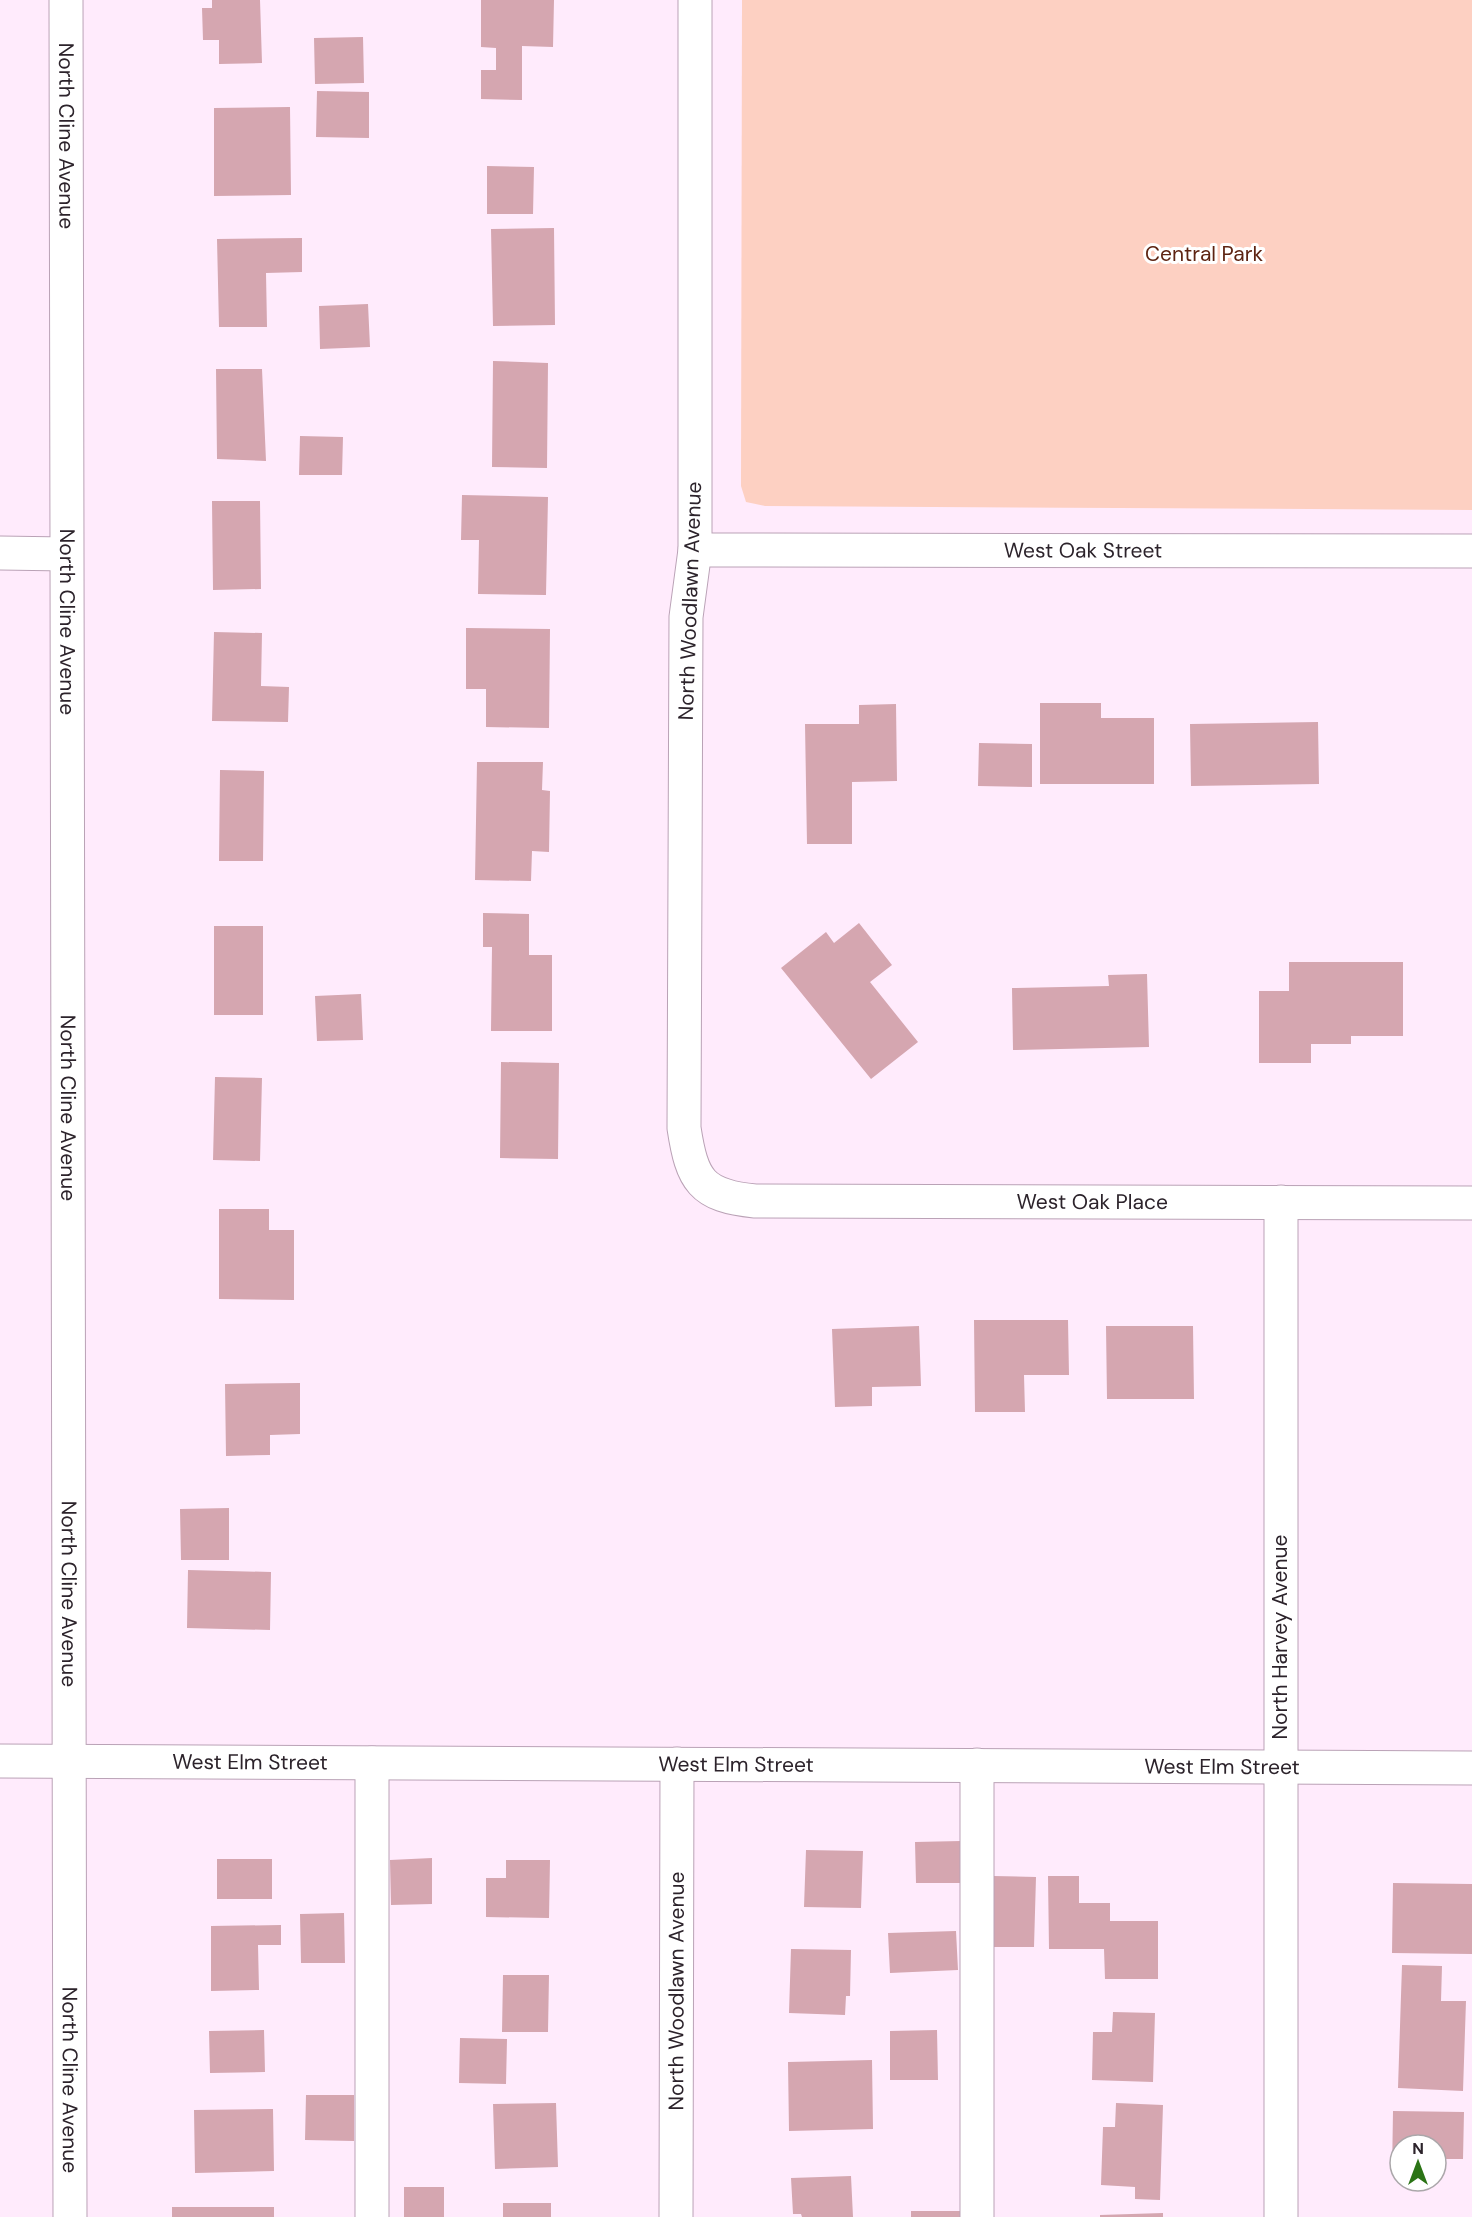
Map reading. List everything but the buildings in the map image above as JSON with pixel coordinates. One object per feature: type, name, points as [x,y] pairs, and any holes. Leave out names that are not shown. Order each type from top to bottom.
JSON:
[{"type":"street","name":"North Cline Avenue","points":[[66,0],[70,2217]]},
{"type":"street","name":"North Woodlawn Avenue","points":[[695,0],[694,550],[686,617],[684,1128],[688,1157],[696,1176],[714,1193]]},
{"type":"street","name":"West Oak Street","points":[[694,550],[1472,551]]},
{"type":"street","points":[[0,554],[66,554]]},
{"type":"street","name":"West Oak Place","points":[[714,1193],[755,1201],[1472,1203]]},
{"type":"street","name":"North Harvey Avenue","points":[[1281,1202],[1281,2217]]},
{"type":"street","name":"West Elm Street","points":[[0,1761],[1472,1768]]},
{"type":"street","points":[[372,1762],[372,2217]]},
{"type":"street","name":"North Woodlawn Avenue","points":[[676,2217],[677,1764]]},
{"type":"street","points":[[977,1765],[977,2217]]},
{"type":"green space","name":"Central Park","points":[[742,0],[1472,0],[1472,510],[765,506],[746,502],[741,486]]}]
